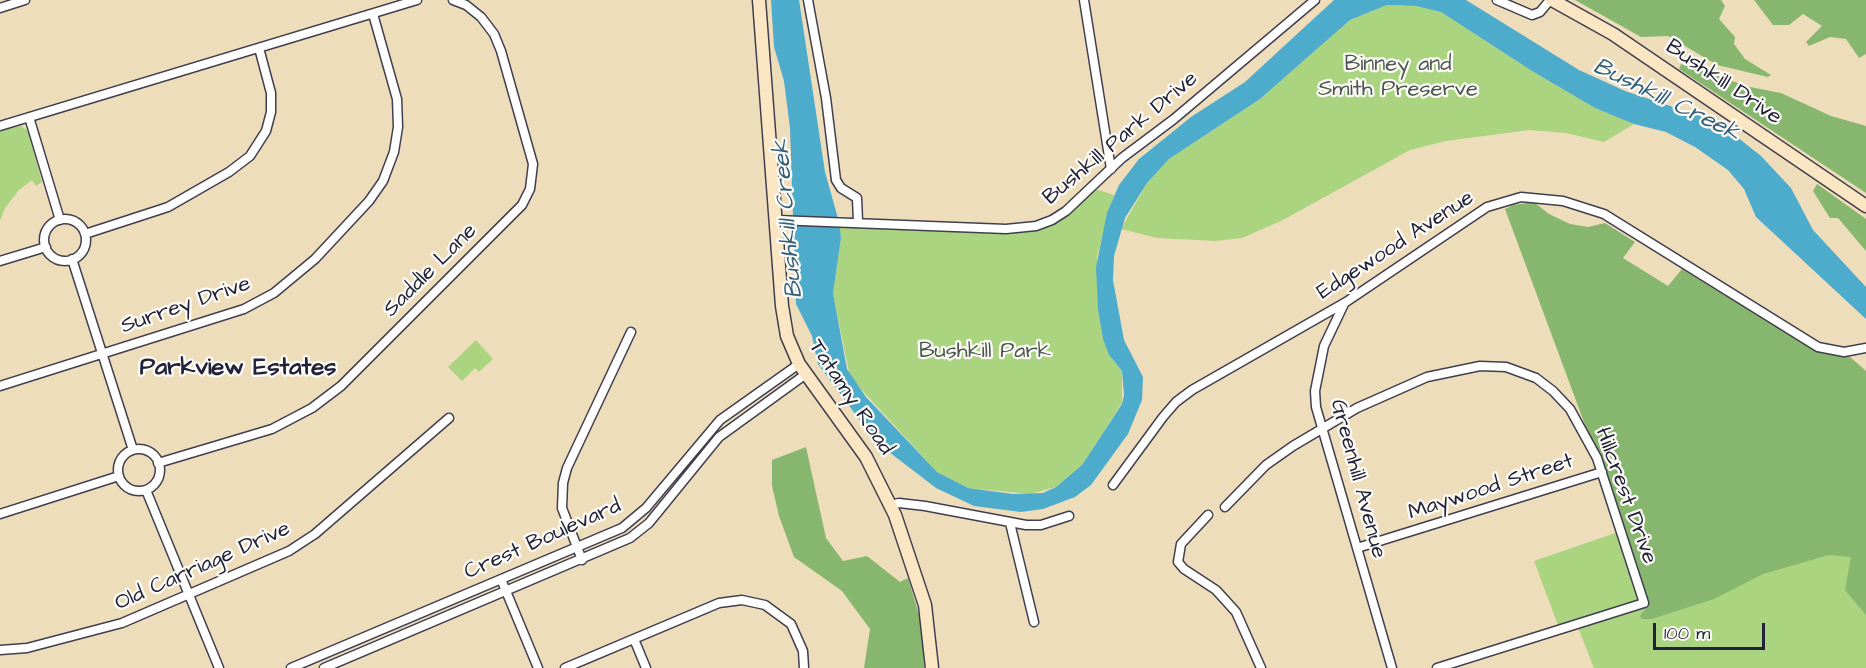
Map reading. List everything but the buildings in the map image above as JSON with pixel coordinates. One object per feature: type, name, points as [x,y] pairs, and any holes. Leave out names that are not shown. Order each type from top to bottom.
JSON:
[{"type":"main road","name":"Tatamy Road","points":[[759,0],[783,320],[788,340],[803,369],[857,442],[891,505],[923,597],[932,668]]},
{"type":"main road","name":"Bushkill Drive","points":[[1551,0],[1613,34],[1866,206]]},
{"type":"street","points":[[0,8],[25,0]]},
{"type":"street","points":[[0,126],[417,0]]},
{"type":"street","name":"Saddle Lane","points":[[158,463],[272,429],[318,404],[349,379],[522,205],[530,189],[532,164],[501,51],[491,29],[481,17],[466,5],[453,0]]},
{"type":"street","points":[[808,0],[826,98],[836,180],[841,188],[857,198],[858,222]]},
{"type":"street","points":[[1084,0],[1111,169]]},
{"type":"street","name":"Bushkill Park Drive","points":[[776,220],[1006,229],[1036,226],[1066,211],[1111,169],[1315,0]]},
{"type":"street","points":[[1497,0],[1532,15],[1540,12],[1551,0]]},
{"type":"street","name":"Surrey Drive","points":[[0,386],[232,313],[259,302],[302,271],[369,201],[389,167],[398,127],[394,86],[372,14]]},
{"type":"street","points":[[85,234],[168,207],[229,172],[250,156],[266,131],[271,112],[271,93],[259,48]]},
{"type":"street","points":[[29,117],[60,220]]},
{"type":"street","name":"Edgewood Avenue","points":[[1113,485],[1176,402],[1192,390],[1346,302],[1487,207],[1521,197],[1541,197],[1563,201],[1604,214],[1818,347],[1845,352],[1866,348]]},
{"type":"street","points":[[60,220],[75,221],[85,234],[84,250],[72,259],[56,258],[46,247],[46,231],[60,220]]},
{"type":"street","points":[[0,261],[46,247]]},
{"type":"street","points":[[72,259],[133,450]]},
{"type":"street","name":"Greenhill Avenue","points":[[1346,302],[1329,331],[1319,363],[1315,391],[1320,429],[1392,668]]},
{"type":"street","points":[[582,560],[562,508],[565,474],[631,332]]},
{"type":"street","name":"Hillcrest Drive","points":[[1225,507],[1266,465],[1320,429],[1383,395],[1427,377],[1471,367],[1506,367],[1536,378],[1570,409],[1588,439],[1602,472],[1644,603],[1437,668]]},
{"type":"street","name":"Crest Boulevard","points":[[291,668],[633,521],[713,426],[803,369]]},
{"type":"street","name":"Crest Boulevard","points":[[324,668],[623,543],[640,532],[719,436],[803,369]]},
{"type":"street","name":"Old Carriage Drive","points":[[0,650],[21,649],[108,627],[188,596],[306,541],[449,418]]},
{"type":"street","points":[[133,450],[150,453],[158,463],[158,480],[146,490],[128,488],[119,476],[119,464],[122,458],[133,450]]},
{"type":"street","name":"Maywood Street","points":[[1357,548],[1602,472]]},
{"type":"street","points":[[0,514],[119,476]]},
{"type":"street","points":[[146,490],[219,668]]},
{"type":"street","points":[[891,505],[899,503],[925,506],[1010,523],[1041,525],[1069,516]]},
{"type":"street","points":[[1208,515],[1188,534],[1178,553],[1178,562],[1216,590],[1236,612],[1261,668]]},
{"type":"street","points":[[1010,523],[1034,622]]},
{"type":"street","points":[[501,579],[538,668]]},
{"type":"street","points":[[565,668],[719,603],[749,601],[772,608],[791,624],[801,644],[804,668]]},
{"type":"street","points":[[634,639],[646,668]]},
{"type":"green space","points":[[1575,0],[1721,0],[1725,6],[1719,19],[1735,37],[1734,44],[1745,59],[1771,75],[1768,77],[1717,65],[1668,36],[1641,37]]},
{"type":"green space","points":[[1754,0],[1866,0],[1866,54],[1859,58],[1846,39],[1830,37],[1809,46],[1806,42],[1822,26],[1803,14],[1789,25],[1773,25]]},
{"type":"green space","name":"Binney and Smith Preserve","points":[[1387,5],[1416,6],[1441,12],[1532,71],[1595,108],[1634,124],[1604,142],[1566,133],[1529,130],[1446,141],[1410,150],[1283,220],[1242,238],[1216,241],[1157,238],[1121,229],[1147,183],[1169,159],[1260,99],[1350,20]]},
{"type":"green space","points":[[1681,64],[1750,87],[1781,93],[1831,116],[1866,126],[1866,193],[1679,69]]},
{"type":"green space","points":[[21,126],[28,131],[42,182],[36,186],[32,180],[19,190],[5,208],[0,221],[0,131]]},
{"type":"green space","points":[[1817,184],[1866,219],[1866,251],[1838,218],[1830,218],[1813,191]]},
{"type":"green space","name":"Bushkill Park","points":[[1095,189],[1114,195],[1097,256],[1098,310],[1103,339],[1112,359],[1122,371],[1122,403],[1082,465],[1056,487],[1030,494],[968,488],[937,472],[850,377],[833,293],[841,238],[839,226],[999,234],[1038,230]]},
{"type":"green space","points":[[1534,202],[1549,214],[1570,224],[1588,227],[1605,223],[1635,242],[1623,258],[1668,286],[1682,269],[1814,350],[1849,356],[1866,371],[1866,615],[1845,590],[1851,557],[1829,555],[1763,574],[1714,599],[1652,619],[1642,619],[1640,616],[1648,605],[1624,530],[1505,209],[1513,205]]},
{"type":"green space","points":[[476,340],[493,359],[479,372],[475,368],[462,381],[448,367]]},
{"type":"green space","points":[[806,447],[826,538],[843,561],[867,556],[900,582],[908,578],[923,628],[924,668],[864,668],[870,629],[842,591],[794,557],[779,516],[772,486],[772,460]]},
{"type":"green space","points":[[1624,530],[1648,605],[1645,608],[1866,539],[1866,668],[1594,668],[1575,620],[1558,625],[1534,561]]},
{"type":"water","points":[[771,0],[799,0],[825,172],[839,222],[841,238],[833,293],[847,369],[866,397],[937,472],[968,488],[1013,494],[1043,493],[1056,487],[1082,465],[1122,404],[1124,395],[1122,371],[1109,355],[1103,339],[1098,310],[1096,267],[1107,213],[1119,185],[1139,159],[1191,117],[1245,82],[1334,0],[1466,0],[1579,70],[1625,91],[1703,117],[1732,133],[1761,156],[1791,188],[1813,230],[1866,287],[1866,319],[1756,217],[1744,189],[1728,170],[1695,147],[1666,132],[1634,124],[1595,108],[1532,71],[1441,12],[1416,6],[1387,5],[1350,20],[1260,99],[1169,159],[1147,183],[1125,218],[1114,256],[1113,280],[1124,340],[1143,377],[1142,400],[1128,434],[1091,485],[1075,497],[1043,509],[1021,512],[974,506],[936,488],[876,442],[818,364],[812,336],[796,304],[790,128],[784,81],[774,47]]},
{"type":"district","name":"Parkview Estates","points":[[238,369]]},
{"type":"water label","name":"Bushkill Creek","points":[[1666,101]]},
{"type":"water label","name":"Bushkill Creek","points":[[789,219]]}]
